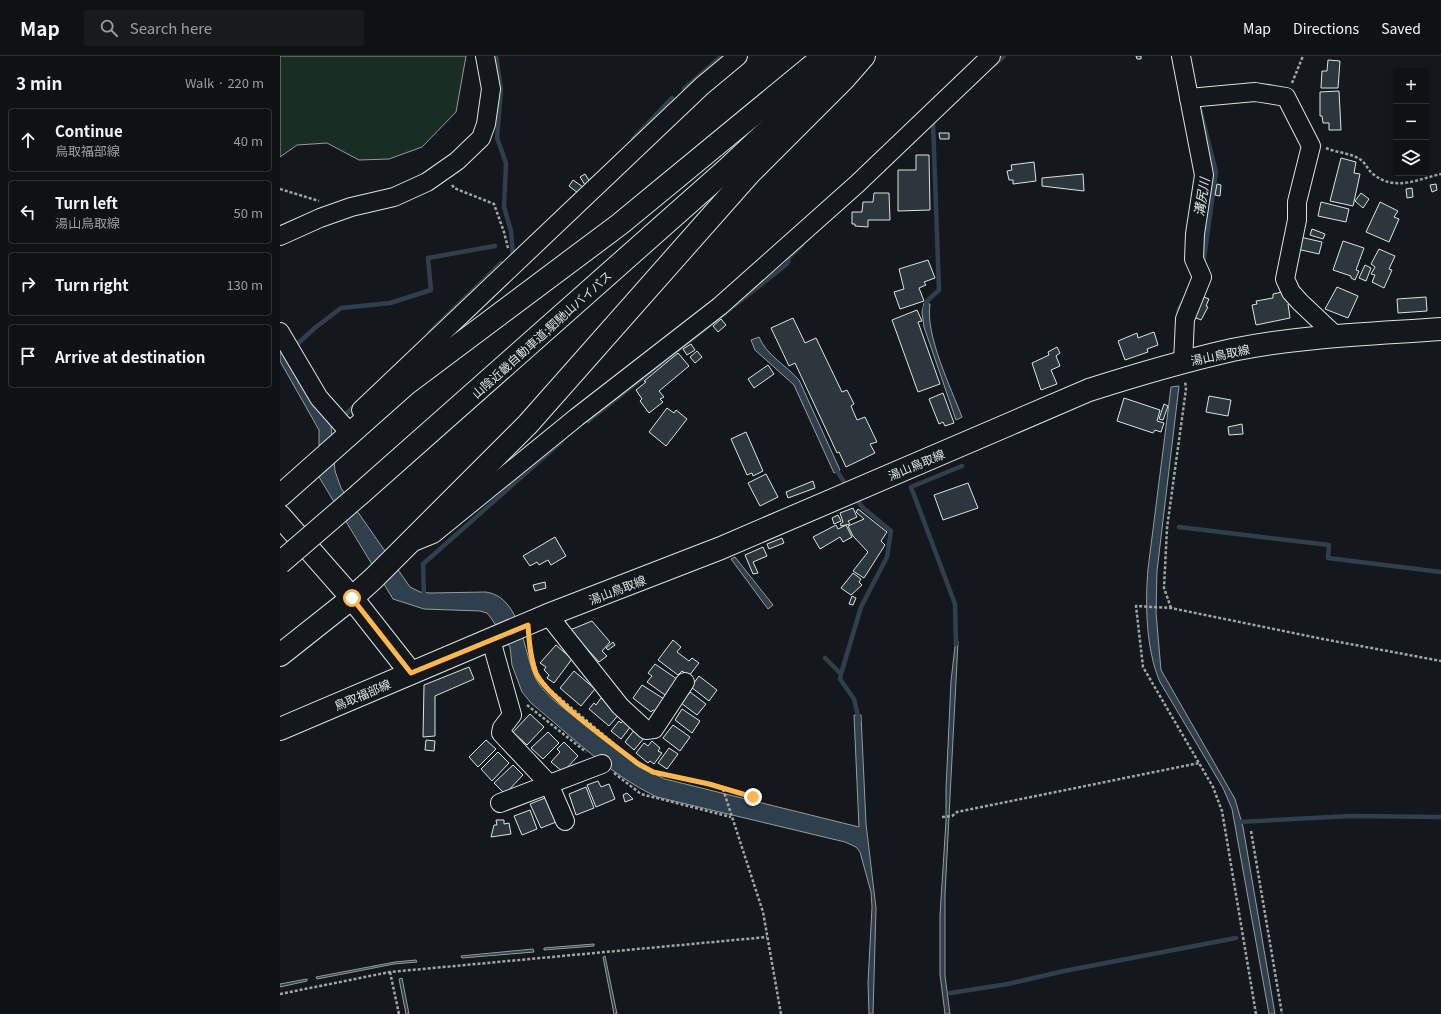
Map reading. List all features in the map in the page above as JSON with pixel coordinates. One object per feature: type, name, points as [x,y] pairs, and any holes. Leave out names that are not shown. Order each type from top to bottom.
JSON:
[{"type":"main road","points":[[280,496],[405,385],[620,224],[824,56]]},
{"type":"main road","name":"山陰近畿自動車道;駟馳山バイパス","points":[[280,549],[357,489],[727,169],[798,100],[847,56]]},
{"type":"main road","points":[[280,655],[352,598],[374,578],[528,424],[749,174],[843,80],[864,56]]},
{"type":"main road","name":"湯山鳥取線","points":[[411,673],[528,625],[548,615],[721,548],[1089,390],[1183,362],[1234,350],[1336,336],[1441,329]]},
{"type":"main road","name":"山陰近畿自動車道;駟馳山バイパス","points":[[280,563],[357,489]]},
{"type":"main road","points":[[280,516],[352,598],[411,673]]},
{"type":"main road","name":"鳥取福部線","points":[[280,729],[411,673]]},
{"type":"street","points":[[280,236],[320,218],[351,207],[394,197],[428,182],[457,161],[481,138],[486,124],[491,89],[485,56]]},
{"type":"street","points":[[343,439],[354,417],[702,86],[738,56]]},
{"type":"street","points":[[404,549],[433,534],[577,417],[720,306],[857,184],[991,56]]},
{"type":"street","points":[[1181,56],[1204,175],[1195,234],[1194,259],[1202,277],[1185,319],[1183,362]]},
{"type":"street","points":[[1189,98],[1255,92],[1286,96],[1311,146],[1296,202],[1297,220],[1285,279],[1291,292],[1336,336]]},
{"type":"street","points":[[280,332],[343,439]]},
{"type":"street","points":[[548,615],[620,706],[646,730],[654,729],[685,682]]},
{"type":"street","points":[[491,640],[512,715],[502,728],[501,733],[549,784],[565,821]]},
{"type":"street","points":[[500,803],[602,764]]},
{"type":"path","points":[[1286,96],[1303,56]]},
{"type":"path","points":[[1308,139],[1328,149],[1361,160],[1374,175],[1381,180],[1396,184],[1417,182],[1441,174]]},
{"type":"path","points":[[440,174],[454,188],[494,204],[504,232],[508,249],[508,270]]},
{"type":"path","points":[[280,189],[321,201]]},
{"type":"path","points":[[1171,608],[1164,588],[1167,528],[1186,388],[1183,362]]},
{"type":"path","points":[[1256,1014],[1222,811],[1212,787],[1199,763],[1143,667],[1136,606],[1171,608],[1441,661]]},
{"type":"path","points":[[528,625],[530,651],[537,674],[549,689],[637,763],[653,772],[753,797]]},
{"type":"path","points":[[942,817],[952,816],[957,812],[1199,763]]},
{"type":"path","points":[[723,789],[763,912],[781,1014]]},
{"type":"path","points":[[1251,831],[1282,1014]]},
{"type":"path","points":[[280,994],[390,972],[767,937]]},
{"type":"path","points":[[390,972],[399,1014]]},
{"type":"green space","points":[[280,56],[466,56],[456,112],[422,147],[389,159],[359,160],[327,143],[297,145],[280,157]]},
{"type":"water","points":[[924,303],[930,304],[929,317],[935,346],[962,417],[956,420],[924,327],[922,312]]},
{"type":"water","points":[[759,337],[767,350],[799,380],[840,470],[834,473],[794,385],[755,350],[751,340]]},
{"type":"water","points":[[280,338],[331,425],[335,471],[341,488],[410,587],[420,592],[486,592],[498,596],[507,604],[514,615],[520,628],[536,679],[543,689],[557,703],[639,767],[665,779],[859,827],[854,715],[861,715],[866,824],[876,908],[873,1014],[869,1014],[868,983],[872,907],[871,892],[860,852],[856,847],[845,842],[657,797],[640,788],[623,778],[591,754],[531,703],[522,692],[512,665],[510,647],[487,613],[480,611],[424,609],[393,599],[319,477],[319,430],[280,361]]},
{"type":"water","points":[[1179,386],[1157,571],[1156,613],[1161,670],[1235,799],[1243,827],[1275,1014],[1269,1014],[1232,809],[1223,788],[1160,682],[1155,669],[1149,641],[1147,612],[1148,569],[1171,387]]},
{"type":"water","points":[[735,557],[773,605],[768,609],[731,559]]},
{"type":"water","points":[[956,638],[958,642],[945,894],[945,976],[950,1014],[945,1014],[940,974],[940,915],[946,821],[951,681]]},
{"type":"water","points":[[594,944],[594,946],[544,950],[544,948]]},
{"type":"water","points":[[533,949],[534,952],[462,958],[461,956]]},
{"type":"water","points":[[605,956],[617,1014],[614,1014],[603,957]]},
{"type":"water","points":[[416,960],[417,962],[394,964],[317,979],[316,977],[395,962]]},
{"type":"water","points":[[402,978],[409,1014],[406,1014],[399,979]]},
{"type":"water","points":[[307,979],[307,981],[280,987],[280,984]]},
{"type":"building","points":[[1136,56],[1141,56],[1141,59],[1137,59]]},
{"type":"building","points":[[1328,60],[1340,61],[1338,88],[1321,88],[1322,71],[1327,71]]},
{"type":"building","points":[[1339,91],[1341,130],[1329,130],[1329,123],[1323,123],[1322,116],[1320,116],[1320,92]]},
{"type":"building","points":[[939,133],[949,133],[949,139],[940,139]]},
{"type":"building","points":[[916,155],[929,155],[930,210],[898,211],[898,170],[916,170]]},
{"type":"building","points":[[1341,158],[1356,162],[1354,173],[1360,174],[1353,206],[1330,201]]},
{"type":"building","points":[[1034,162],[1036,181],[1013,184],[1013,180],[1009,180],[1007,171],[1012,170],[1011,165]]},
{"type":"building","points":[[585,174],[590,182],[585,185],[580,177]]},
{"type":"building","points":[[1083,174],[1084,191],[1042,186],[1042,178]]},
{"type":"building","points":[[573,180],[583,187],[578,193],[569,186]]},
{"type":"building","points":[[1217,184],[1221,185],[1220,196],[1215,195]]},
{"type":"building","points":[[1436,184],[1437,190],[1432,192],[1430,185]]},
{"type":"building","points":[[1412,188],[1413,197],[1407,198],[1406,189]]},
{"type":"building","points":[[874,193],[889,193],[890,220],[868,220],[868,227],[855,226],[855,224],[852,224],[852,212],[862,212],[863,202],[873,202]]},
{"type":"building","points":[[1361,193],[1369,199],[1363,208],[1355,201]]},
{"type":"building","points":[[1321,202],[1349,209],[1346,222],[1318,216]]},
{"type":"building","points":[[1380,202],[1398,211],[1394,217],[1399,219],[1389,242],[1366,232]]},
{"type":"building","points":[[1312,229],[1325,234],[1323,239],[1310,235]]},
{"type":"building","points":[[1300,237],[1322,242],[1319,254],[1297,249]]},
{"type":"building","points":[[1343,241],[1364,248],[1356,270],[1359,271],[1355,280],[1351,278],[1351,276],[1333,270]]},
{"type":"building","points":[[1379,249],[1395,256],[1389,269],[1392,270],[1384,288],[1372,282],[1375,275],[1371,274],[1375,267],[1371,264]]},
{"type":"building","points":[[928,260],[935,278],[924,282],[926,285],[919,288],[924,301],[900,309],[894,292],[904,289],[899,269]]},
{"type":"building","points":[[1365,265],[1371,268],[1366,281],[1359,278]]},
{"type":"building","points":[[1337,287],[1358,296],[1348,318],[1325,309]]},
{"type":"building","points":[[1282,292],[1292,303],[1288,304],[1290,318],[1256,325],[1252,305],[1257,304],[1256,301],[1273,298],[1273,294]]},
{"type":"building","points":[[1204,297],[1209,299],[1206,306],[1208,307],[1201,320],[1194,317]]},
{"type":"building","points":[[1426,297],[1427,311],[1398,313],[1397,299]]},
{"type":"building","points":[[917,310],[922,321],[918,322],[940,384],[918,392],[892,320]]},
{"type":"building","points":[[793,318],[805,343],[816,338],[842,392],[847,390],[854,404],[851,406],[857,420],[865,417],[877,442],[870,444],[875,453],[846,467],[839,452],[837,453],[795,363],[789,366],[771,328]]},
{"type":"building","points":[[721,319],[726,325],[718,332],[713,326]]},
{"type":"building","points":[[1154,332],[1158,345],[1147,349],[1148,352],[1125,360],[1118,341],[1137,333],[1138,338]]},
{"type":"building","points":[[691,344],[695,350],[687,355],[683,349]]},
{"type":"building","points":[[1057,347],[1060,353],[1056,356],[1060,366],[1051,370],[1057,384],[1041,390],[1032,363],[1049,355],[1048,352]]},
{"type":"building","points":[[697,351],[702,357],[695,363],[690,357]]},
{"type":"building","points":[[678,353],[689,366],[659,391],[664,397],[660,399],[663,402],[649,413],[640,401],[642,399],[636,390],[646,382],[644,381]]},
{"type":"building","points":[[768,365],[774,374],[754,388],[748,379]]},
{"type":"building","points":[[943,393],[954,423],[945,426],[943,422],[939,424],[929,399]]},
{"type":"building","points":[[1209,396],[1231,400],[1228,416],[1206,412]]},
{"type":"building","points":[[1124,398],[1160,410],[1157,421],[1164,423],[1161,432],[1155,430],[1153,433],[1117,421]]},
{"type":"building","points":[[1164,404],[1168,406],[1163,420],[1159,419]]},
{"type":"building","points":[[667,408],[674,413],[676,410],[687,419],[666,446],[649,432]]},
{"type":"building","points":[[1242,424],[1243,434],[1229,435],[1228,427]]},
{"type":"building","points":[[746,432],[763,471],[753,476],[752,473],[747,475],[731,439]]},
{"type":"building","points":[[766,474],[778,497],[760,506],[748,483]]},
{"type":"building","points":[[813,481],[815,488],[788,498],[786,492]]},
{"type":"building","points":[[968,483],[978,508],[943,520],[934,495]]},
{"type":"building","points":[[853,508],[857,517],[848,521],[850,524],[841,526],[840,524],[843,522],[840,513]]},
{"type":"building","points":[[858,509],[887,532],[881,541],[885,545],[864,578],[853,571],[868,552],[853,536],[848,526],[864,519],[856,512]]},
{"type":"building","points":[[838,515],[841,521],[834,524],[832,518]]},
{"type":"building","points":[[836,525],[838,529],[846,525],[852,537],[843,542],[840,537],[820,549],[813,537]]},
{"type":"building","points":[[555,537],[566,556],[551,565],[548,560],[539,565],[537,562],[530,566],[523,556]]},
{"type":"building","points":[[782,538],[784,543],[769,549],[767,544]]},
{"type":"building","points":[[763,547],[767,556],[753,562],[758,573],[753,574],[745,555]]},
{"type":"building","points":[[853,573],[861,579],[859,582],[862,585],[851,595],[841,588]]},
{"type":"building","points":[[545,582],[546,588],[535,591],[533,585]]},
{"type":"building","points":[[852,596],[856,598],[853,605],[849,604]]},
{"type":"building","points":[[592,621],[610,642],[602,651],[607,656],[599,662],[570,630]]},
{"type":"building","points":[[673,640],[681,647],[677,652],[689,661],[692,658],[699,663],[689,676],[682,671],[678,675],[658,660]]},
{"type":"building","points":[[613,642],[615,645],[608,650],[606,648]]},
{"type":"building","points":[[556,645],[572,659],[554,683],[547,678],[549,675],[544,670],[546,667],[540,663]]},
{"type":"building","points":[[655,664],[677,679],[665,695],[647,682],[652,676],[648,673]]},
{"type":"building","points":[[469,667],[474,679],[435,696],[435,736],[423,737],[424,685]]},
{"type":"building","points":[[574,671],[595,689],[581,706],[560,688]]},
{"type":"building","points":[[699,676],[717,690],[709,701],[691,687]]},
{"type":"building","points":[[642,685],[664,699],[655,711],[653,710],[651,712],[633,698]]},
{"type":"building","points":[[690,692],[706,704],[697,715],[681,703]]},
{"type":"building","points":[[601,698],[620,713],[609,726],[589,709],[594,703],[596,705]]},
{"type":"building","points":[[682,709],[700,721],[692,733],[675,720]]},
{"type":"building","points":[[530,714],[544,727],[527,745],[513,732]]},
{"type":"building","points":[[624,720],[631,726],[621,739],[611,731],[619,721],[621,723]]},
{"type":"building","points":[[673,725],[690,737],[680,751],[663,738]]},
{"type":"building","points":[[635,729],[645,737],[634,750],[625,742]]},
{"type":"building","points":[[548,732],[559,743],[543,759],[531,748]]},
{"type":"building","points":[[426,740],[435,741],[434,751],[425,750]]},
{"type":"building","points":[[486,740],[496,749],[478,767],[469,757]]},
{"type":"building","points":[[652,741],[660,748],[658,751],[662,753],[654,764],[650,761],[648,763],[636,753],[644,743],[648,746]]},
{"type":"building","points":[[564,742],[578,756],[563,772],[551,762],[560,752],[557,749]]},
{"type":"building","points":[[669,748],[678,754],[667,769],[658,763]]},
{"type":"building","points":[[498,752],[509,763],[492,781],[481,769]]},
{"type":"building","points":[[513,765],[523,775],[505,794],[494,783]]},
{"type":"building","points":[[598,781],[601,787],[609,784],[615,799],[596,807],[587,785]]},
{"type":"building","points":[[586,787],[594,808],[576,815],[569,794]]},
{"type":"building","points":[[627,793],[633,799],[625,802],[623,795]]},
{"type":"building","points":[[545,798],[556,822],[541,828],[530,804]]},
{"type":"building","points":[[530,810],[537,829],[522,835],[514,816]]},
{"type":"building","points":[[496,820],[504,820],[504,824],[509,823],[511,834],[491,837],[494,825],[497,825]]},
{"type":"waterway","points":[[496,56],[501,89],[497,138],[506,163],[504,207],[511,231],[513,256]]},
{"type":"waterway","points":[[684,89],[722,56]]},
{"type":"waterway","points":[[995,64],[1004,56]]},
{"type":"waterway","points":[[633,139],[672,98]]},
{"type":"waterway","name":"溝尻川","points":[[1199,105],[1216,172],[1203,266]]},
{"type":"waterway","points":[[925,310],[927,301],[939,290],[933,123]]},
{"type":"waterway","points":[[584,421],[587,419],[588,421],[787,264],[790,256],[802,245]]},
{"type":"waterway","points":[[294,347],[316,327],[341,308],[390,303],[431,290],[428,258],[495,246]]},
{"type":"waterway","points":[[430,332],[501,263]]},
{"type":"waterway","name":"溝尻川","points":[[1178,316],[1179,309],[1184,300]]},
{"type":"waterway","points":[[345,415],[356,404]]},
{"type":"waterway","points":[[424,597],[423,564],[562,441]]},
{"type":"waterway","points":[[956,644],[955,604],[911,487],[962,466]]},
{"type":"waterway","points":[[835,468],[848,488]]},
{"type":"waterway","points":[[855,497],[862,507],[891,531],[887,557],[861,607],[840,679],[854,699],[859,720]]},
{"type":"waterway","points":[[1179,527],[1329,545],[1328,558],[1441,572]]},
{"type":"waterway","points":[[825,658],[841,674]]},
{"type":"waterway","points":[[1239,822],[1350,816],[1441,817]]},
{"type":"waterway","points":[[950,993],[1008,984],[1064,971],[1236,938]]},
{"type":"route","points":[[352,598],[411,673],[528,625],[530,651],[537,674],[549,689],[637,763],[653,772],[709,784],[753,797]]}]
